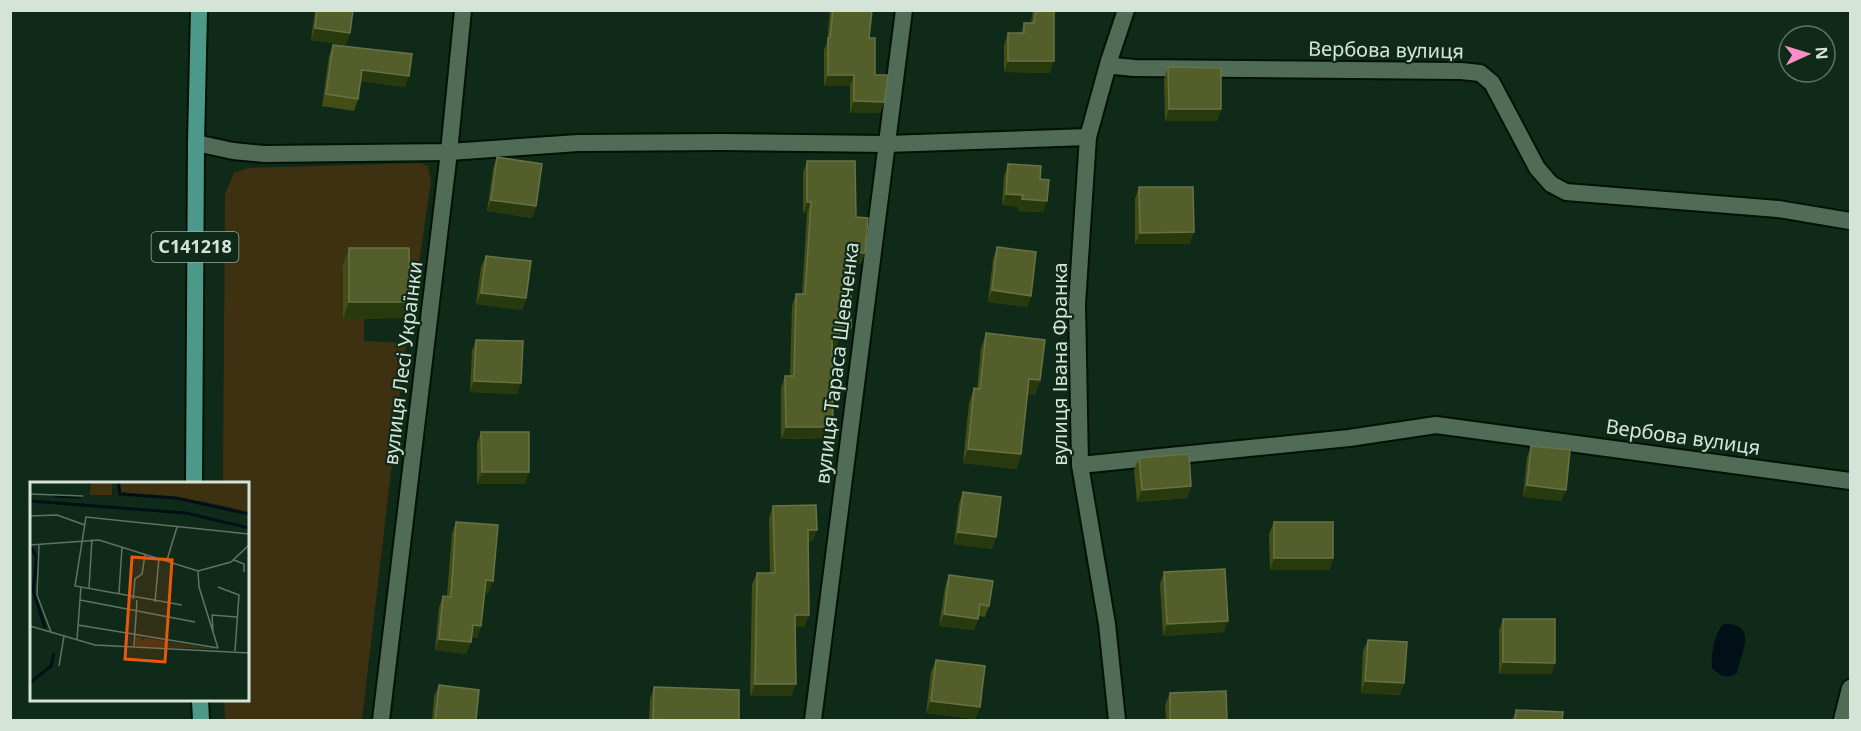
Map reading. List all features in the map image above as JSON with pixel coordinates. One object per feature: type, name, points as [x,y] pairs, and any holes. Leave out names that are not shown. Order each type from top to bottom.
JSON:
[{"type":"main road","name":"С141218","points":[[194,482],[199,10]]},
{"type":"main road","points":[[200,701],[201,720]]},
{"type":"street","name":"вулиця Лесі Українки","points":[[381,720],[449,152],[463,10]]},
{"type":"street","name":"вулиця Тараса Шевченка","points":[[813,720],[904,10]]},
{"type":"street","name":"вулиця Івана Франка","points":[[1117,720],[1107,624],[1080,465],[1077,304],[1088,137],[1126,10]]},
{"type":"street","name":"Вербова вулиця","points":[[1109,61],[1114,66],[1134,68],[1480,73],[1492,83],[1537,168],[1551,184],[1566,192],[1778,209],[1851,220]]},
{"type":"street","points":[[196,142],[234,151],[264,154],[449,152],[578,143],[886,144],[1088,137]]},
{"type":"street","name":"Вербова вулиця","points":[[1080,465],[1348,438],[1436,425],[1851,481]]},
{"type":"street","points":[[1842,720],[1851,688]]},
{"type":"shaded area","points":[[421,163],[428,166],[431,180],[419,263],[385,259],[343,319],[364,319],[364,341],[406,343],[362,720],[225,720],[224,701],[249,701],[249,482],[223,482],[225,194],[234,173],[248,168]]},
{"type":"shaded area","points":[[1724,624],[1741,628],[1745,640],[1737,673],[1730,676],[1721,675],[1712,668],[1714,644]]},
{"type":"building","points":[[317,10],[353,10],[350,33],[315,28]]},
{"type":"building","points":[[833,10],[872,10],[869,38],[875,38],[875,75],[888,75],[884,102],[854,101],[854,75],[828,75],[828,38],[830,38]]},
{"type":"building","points":[[1036,10],[1054,10],[1054,61],[1008,61],[1008,33],[1024,33],[1024,23],[1034,23]]},
{"type":"building","points":[[333,45],[412,54],[409,76],[362,70],[358,99],[326,94]]},
{"type":"building","points":[[1168,67],[1221,68],[1221,109],[1169,109]]},
{"type":"building","points":[[497,157],[542,164],[536,206],[491,200]]},
{"type":"building","points":[[807,161],[855,161],[856,217],[868,218],[865,253],[851,252],[849,296],[851,296],[851,328],[840,327],[839,339],[832,339],[833,427],[786,427],[785,376],[794,376],[796,294],[805,294],[811,202],[807,202]]},
{"type":"building","points":[[1008,164],[1041,166],[1040,179],[1049,180],[1047,201],[1022,199],[1023,195],[1006,194]]},
{"type":"building","points":[[1139,187],[1193,187],[1194,232],[1140,233]]},
{"type":"building","points":[[997,247],[1036,252],[1031,296],[992,290]]},
{"type":"building","points":[[349,248],[409,248],[410,302],[349,302]]},
{"type":"building","points":[[486,256],[531,261],[526,298],[481,293]]},
{"type":"building","points":[[986,333],[1045,340],[1040,380],[1029,379],[1021,454],[968,449],[974,388],[980,389]]},
{"type":"building","points":[[476,340],[523,341],[521,383],[474,381]]},
{"type":"building","points":[[481,432],[529,432],[529,472],[482,472]]},
{"type":"building","points":[[1531,446],[1570,450],[1566,490],[1527,485]]},
{"type":"building","points":[[1189,454],[1191,486],[1142,490],[1139,458]]},
{"type":"building","points":[[963,492],[1001,497],[996,537],[958,532]]},
{"type":"building","points":[[816,505],[817,530],[808,530],[809,615],[795,615],[796,684],[755,684],[757,573],[775,573],[773,506]]},
{"type":"building","points":[[456,522],[498,525],[493,581],[486,580],[481,626],[473,625],[471,642],[439,639],[443,596],[451,597]]},
{"type":"building","points":[[1274,522],[1333,522],[1333,558],[1274,558]]},
{"type":"building","points":[[1225,569],[1228,621],[1167,624],[1164,572]]},
{"type":"building","points":[[949,575],[993,581],[989,606],[980,604],[978,619],[944,614]]},
{"type":"building","points":[[1503,619],[1555,619],[1555,663],[1503,662]]},
{"type":"building","points":[[1368,640],[1407,642],[1404,683],[1365,681]]},
{"type":"building","points":[[936,660],[985,666],[980,707],[931,701]]},
{"type":"building","points":[[439,685],[479,690],[476,720],[435,720]]},
{"type":"building","points":[[654,687],[739,690],[739,720],[653,719]]},
{"type":"building","points":[[1226,691],[1227,720],[1170,720],[1170,693]]},
{"type":"building","points":[[1516,710],[1563,712],[1562,720],[1515,720]]}]
